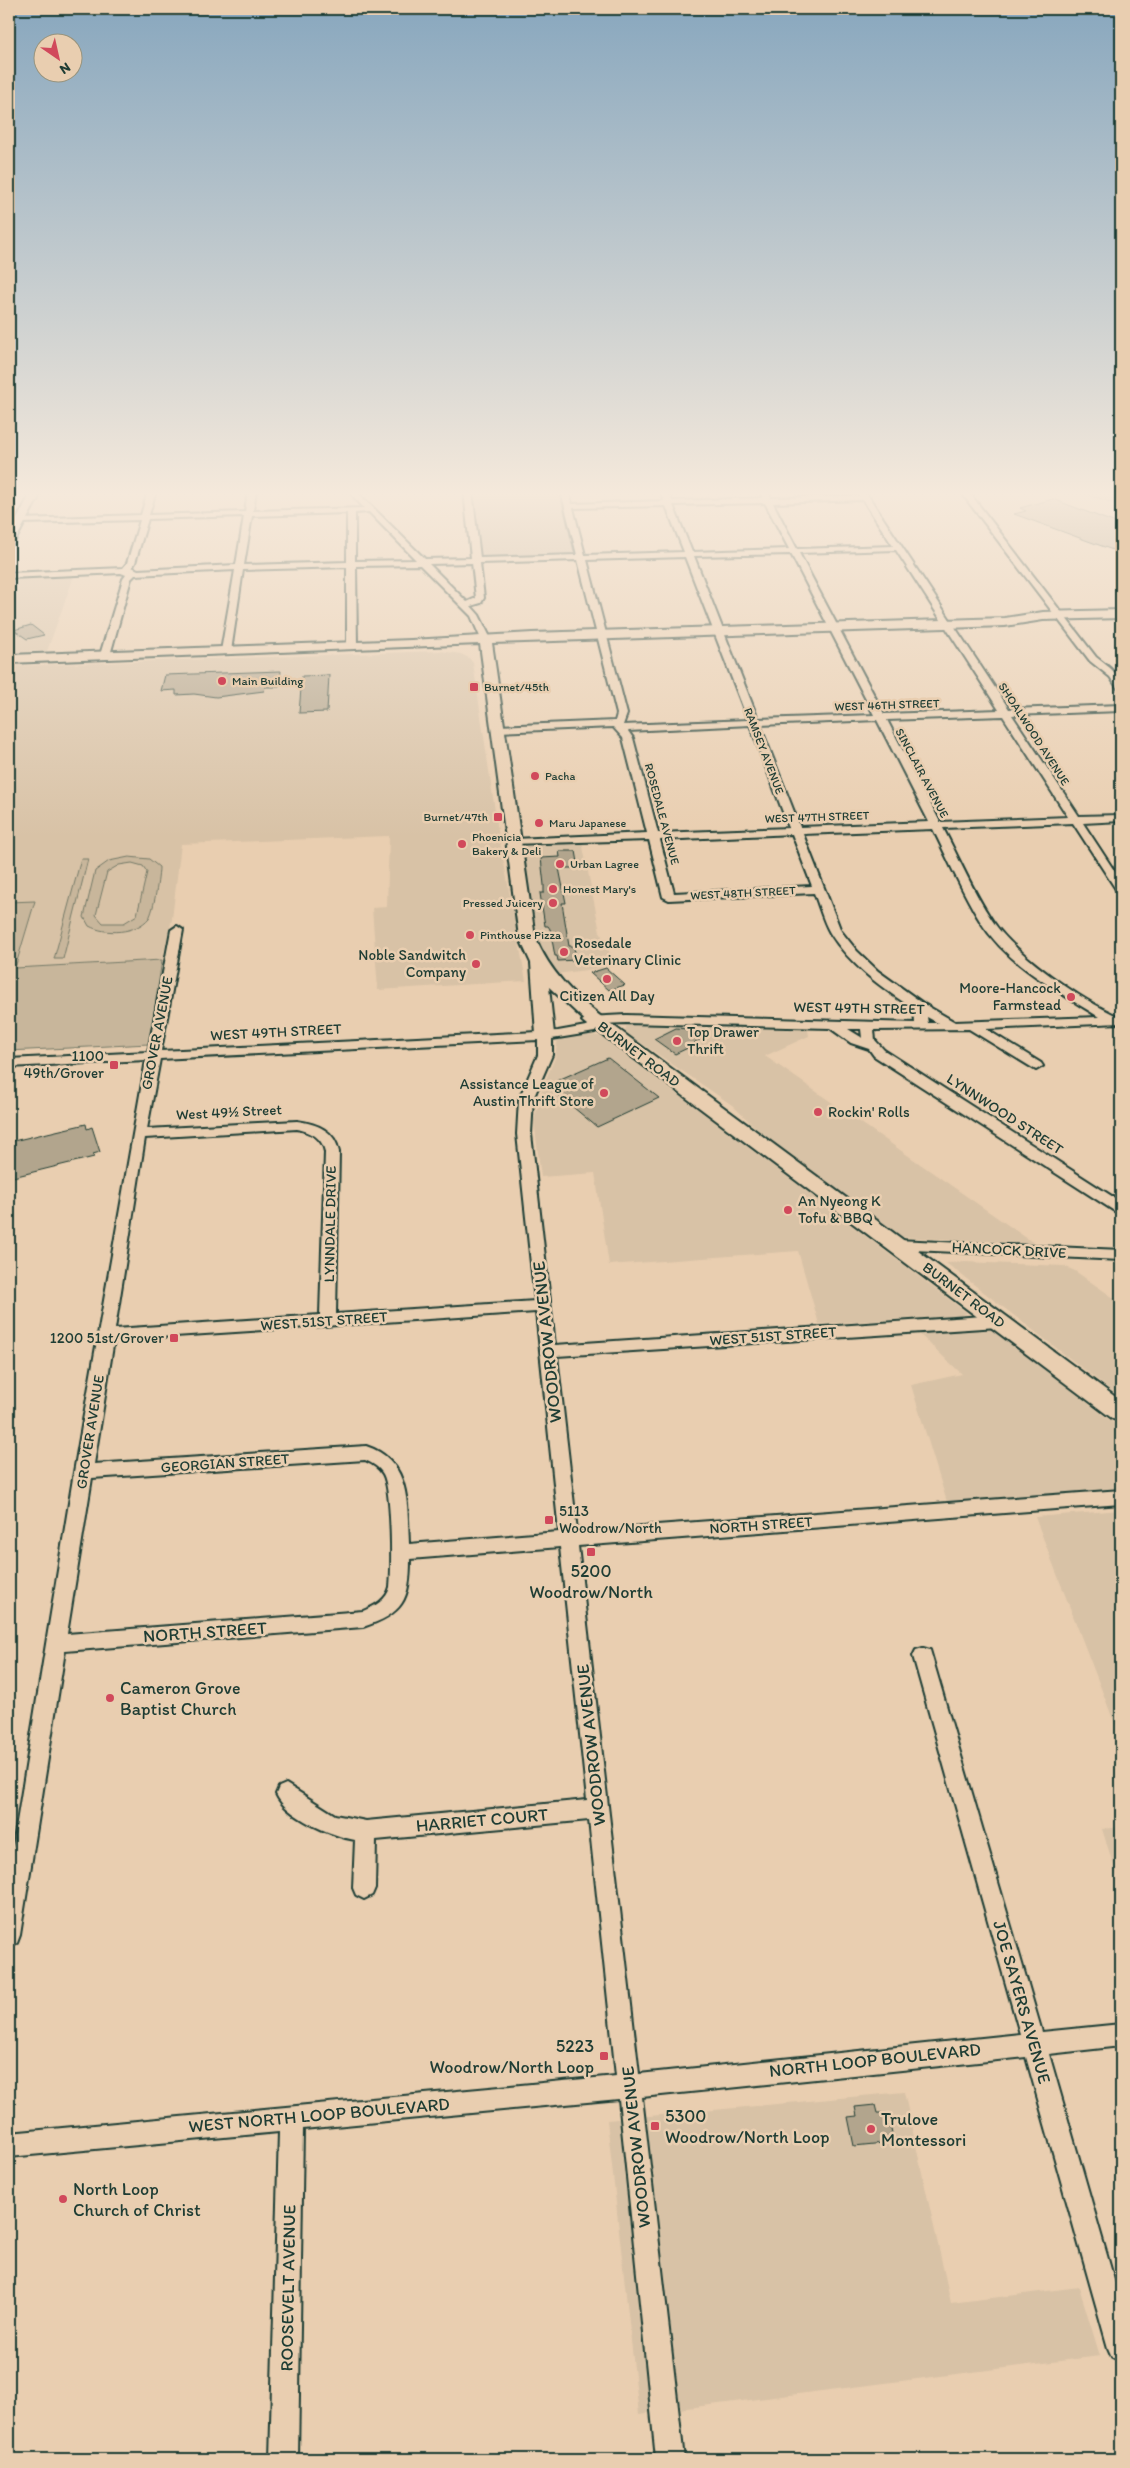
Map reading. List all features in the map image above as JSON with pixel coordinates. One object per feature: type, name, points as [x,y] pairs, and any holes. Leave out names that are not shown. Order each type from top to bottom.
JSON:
[{"type":"main road","points":[[9,659],[416,644],[486,639],[1005,622],[1061,616],[1121,614]]},
{"type":"main road","name":"BURNET ROAD","points":[[486,639],[527,937],[538,965],[559,990],[597,1022],[1121,1412]]},
{"type":"main road","points":[[416,644],[461,647],[488,660]]},
{"type":"main road","points":[[538,965],[545,1034]]},
{"type":"street","points":[[105,655],[119,606]]},
{"type":"street","points":[[226,651],[234,606]]},
{"type":"street","points":[[352,606],[352,646]]},
{"type":"street","name":"BURNET ROAD","points":[[467,606],[479,620],[486,639]]},
{"type":"street","name":"ROSEDALE AVENUE","points":[[595,606],[669,896]]},
{"type":"street","name":"RAMSEY AVENUE","points":[[708,606],[816,889],[835,932],[846,948],[879,980],[953,1026]]},
{"type":"street","name":"SINCLAIR AVENUE","points":[[822,606],[878,718],[986,921],[1001,940],[1038,971],[1118,1020]]},
{"type":"street","name":"SHOALWOOD AVENUE","points":[[936,606],[1121,889]]},
{"type":"street","points":[[1053,606],[1093,659],[1113,675],[1121,687]]},
{"type":"street","name":"WEST 46TH STREET","points":[[498,729],[878,718],[1121,708]]},
{"type":"street","name":"WEST 47TH STREET","points":[[514,842],[1121,818]]},
{"type":"street","name":"WEST 48TH STREET","points":[[669,896],[816,889]]},
{"type":"street","name":"GROVER AVENUE","points":[[9,1936],[152,1055],[177,930]]},
{"type":"street","points":[[920,1007],[922,1027]]},
{"type":"street","name":"WEST 49TH STREET","points":[[9,1063],[545,1034],[590,1030],[597,1022],[626,1019],[867,1024],[922,1027],[1118,1020]]},
{"type":"street","name":"LYNNWOOD STREET","points":[[832,1024],[856,1040],[872,1046],[1121,1210]]},
{"type":"street","points":[[867,1024],[872,1046]]},
{"type":"street","points":[[973,1026],[1036,1066]]},
{"type":"street","name":"WOODROW AVENUE","points":[[545,1034],[545,1055],[526,1099],[524,1134],[670,2459]]},
{"type":"street","name":"West 49½ Street","points":[[139,1134],[297,1125],[320,1131]]},
{"type":"street","name":"LYNNDALE DRIVE","points":[[320,1131],[332,1146],[328,1321]]},
{"type":"street","name":"HANCOCK DRIVE","points":[[897,1245],[1121,1255]]},
{"type":"street","name":"WEST 51ST STREET","points":[[106,1334],[543,1306]]},
{"type":"street","name":"WEST 51ST STREET","points":[[548,1351],[998,1321]]},
{"type":"street","name":"GEORGIAN STREET","points":[[83,1472],[366,1453]]},
{"type":"street","name":"NORTH STREET","points":[[57,1643],[353,1620],[374,1615],[391,1604],[397,1596],[401,1586],[400,1552],[394,1476],[381,1460],[366,1453]]},
{"type":"street","name":"NORTH STREET","points":[[400,1552],[1121,1497]]},
{"type":"street","name":"JOE SAYERS AVENUE","points":[[923,1656],[1121,2348]]},
{"type":"street","name":"HARRIET COURT","points":[[286,1794],[324,1822],[343,1829],[366,1831],[598,1809]]},
{"type":"street","points":[[364,1888],[366,1831]]},
{"type":"street","name":"NORTH LOOP BOULEVARD","points":[[629,2086],[1121,2035]]},
{"type":"street","name":"WEST NORTH LOOP BOULEVARD","points":[[9,2145],[629,2086]]},
{"type":"street","name":"ROOSEVELT AVENUE","points":[[284,2459],[290,2117]]},
{"type":"shaded area","points":[[9,606],[63,606],[47,651],[9,652]]},
{"type":"shaded area","points":[[440,651],[461,654],[469,658],[473,663],[498,831],[526,981],[378,990],[372,908],[387,907],[389,836],[181,844],[172,919],[162,960],[15,968],[35,902],[9,902],[9,666]]},
{"type":"shaded area","points":[[582,842],[600,932],[616,966],[556,974],[546,960],[536,935],[523,845]]},
{"type":"shaded area","points":[[129,857],[149,859],[159,867],[151,914],[143,923],[129,930],[112,932],[96,929],[89,926],[84,917],[95,871],[109,861]],"holes":[[[132,863],[143,866],[147,872],[137,915],[124,923],[103,923],[96,915],[107,872],[119,865]]]},
{"type":"shaded area","points":[[81,859],[88,859],[63,959],[54,959]]},
{"type":"shaded area","points":[[35,901],[15,968],[162,960],[149,1044],[9,1051],[9,902]]},
{"type":"shaded area","points":[[632,1023],[808,1030],[809,1036],[765,1056],[1035,1244],[901,1237],[758,1130],[732,1105],[625,1032],[626,1027]]},
{"type":"shaded area","points":[[588,1035],[601,1036],[967,1313],[959,1316],[819,1324],[798,1251],[609,1265],[595,1173],[541,1177],[534,1120],[543,1086],[555,1058],[558,1038]]},
{"type":"shaded area","points":[[946,1263],[1064,1266],[1075,1271],[1121,1303],[1121,1398]]},
{"type":"shaded area","points":[[990,1327],[1121,1429],[1121,1489],[947,1502],[911,1385],[962,1374],[917,1332]]},
{"type":"shaded area","points":[[1121,1510],[1121,1740],[1035,1517]]},
{"type":"shaded area","points":[[1121,1827],[1121,1889],[1102,1829]]},
{"type":"shaded area","points":[[904,2092],[951,2303],[1079,2287],[1100,2356],[639,2414],[607,2120]]},
{"type":"building","points":[[31,625],[44,635],[27,639],[14,630]]},
{"type":"building","name":"Main Building","points":[[281,671],[279,687],[265,687],[264,691],[216,697],[194,694],[176,695],[176,690],[161,691],[165,675]]},
{"type":"building","points":[[329,675],[327,712],[299,713],[302,676]]},
{"type":"building","points":[[559,851],[576,851],[579,868],[559,868],[566,903],[562,903],[569,946],[574,946],[576,960],[558,961],[557,956],[555,956],[550,929],[548,926],[545,926],[540,893],[544,893],[541,858],[560,857]]},
{"type":"building","name":"Citizen All Day","points":[[606,968],[625,985],[609,990],[590,973]]},
{"type":"building","name":"Top Drawer Thrift","points":[[676,1028],[689,1029],[703,1038],[694,1043],[696,1044],[675,1054],[654,1039]]},
{"type":"building","name":"Assistance League of Austin Thrift Store","points":[[608,1058],[659,1098],[597,1127],[550,1088],[559,1084],[556,1081]]},
{"type":"building","points":[[86,1124],[87,1129],[92,1127],[100,1152],[93,1154],[94,1157],[9,1178],[9,1142]]},
{"type":"building","name":"Trulove Montessori","points":[[875,2105],[877,2113],[887,2113],[894,2142],[854,2146],[848,2117],[857,2116],[855,2107]]},
{"type":"place","name":"Main Building","points":[[222,681]]},
{"type":"place","name":"Burnet/45th","points":[[474,687]]},
{"type":"place","name":"Pacha","points":[[535,776]]},
{"type":"place","name":"Burnet/47th","points":[[498,817]]},
{"type":"place","name":"Maru Japanese","points":[[539,823]]},
{"type":"place","name":"Phoenicia Bakery & Deli","points":[[462,844]]},
{"type":"place","name":"Urban Lagree","points":[[560,864]]},
{"type":"place","name":"Honest Mary's","points":[[553,889]]},
{"type":"place","name":"Pressed Juicery","points":[[553,903]]},
{"type":"place","name":"Pinthouse Pizza","points":[[470,935]]},
{"type":"place","name":"Rosedale Veterinary Clinic","points":[[564,952]]},
{"type":"place","name":"Noble Sandwitch Company","points":[[476,964]]},
{"type":"place","name":"Citizen All Day","points":[[607,979]]},
{"type":"place","name":"Moore-Hancock Farmstead","points":[[1071,997]]},
{"type":"place","name":"Top Drawer Thrift","points":[[677,1041]]},
{"type":"place","name":"1100 49th/Grover","points":[[114,1065]]},
{"type":"place","name":"Assistance League of Austin Thrift Store","points":[[604,1093]]},
{"type":"place","name":"Rockin' Rolls","points":[[818,1112]]},
{"type":"place","name":"An Nyeong K Tofu & BBQ","points":[[788,1210]]},
{"type":"place","name":"1200 51st/Grover","points":[[174,1338]]},
{"type":"place","name":"5113 Woodrow/North","points":[[549,1520]]},
{"type":"place","name":"5200 Woodrow/North","points":[[591,1552]]},
{"type":"place","name":"Cameron Grove Baptist Church","points":[[110,1698]]},
{"type":"place","name":"5223 Woodrow/North Loop","points":[[604,2056]]},
{"type":"place","name":"5300 Woodrow/North Loop","points":[[655,2126]]},
{"type":"place","name":"Trulove Montessori","points":[[871,2129]]},
{"type":"place","name":"North Loop Church of Christ","points":[[63,2199]]}]
